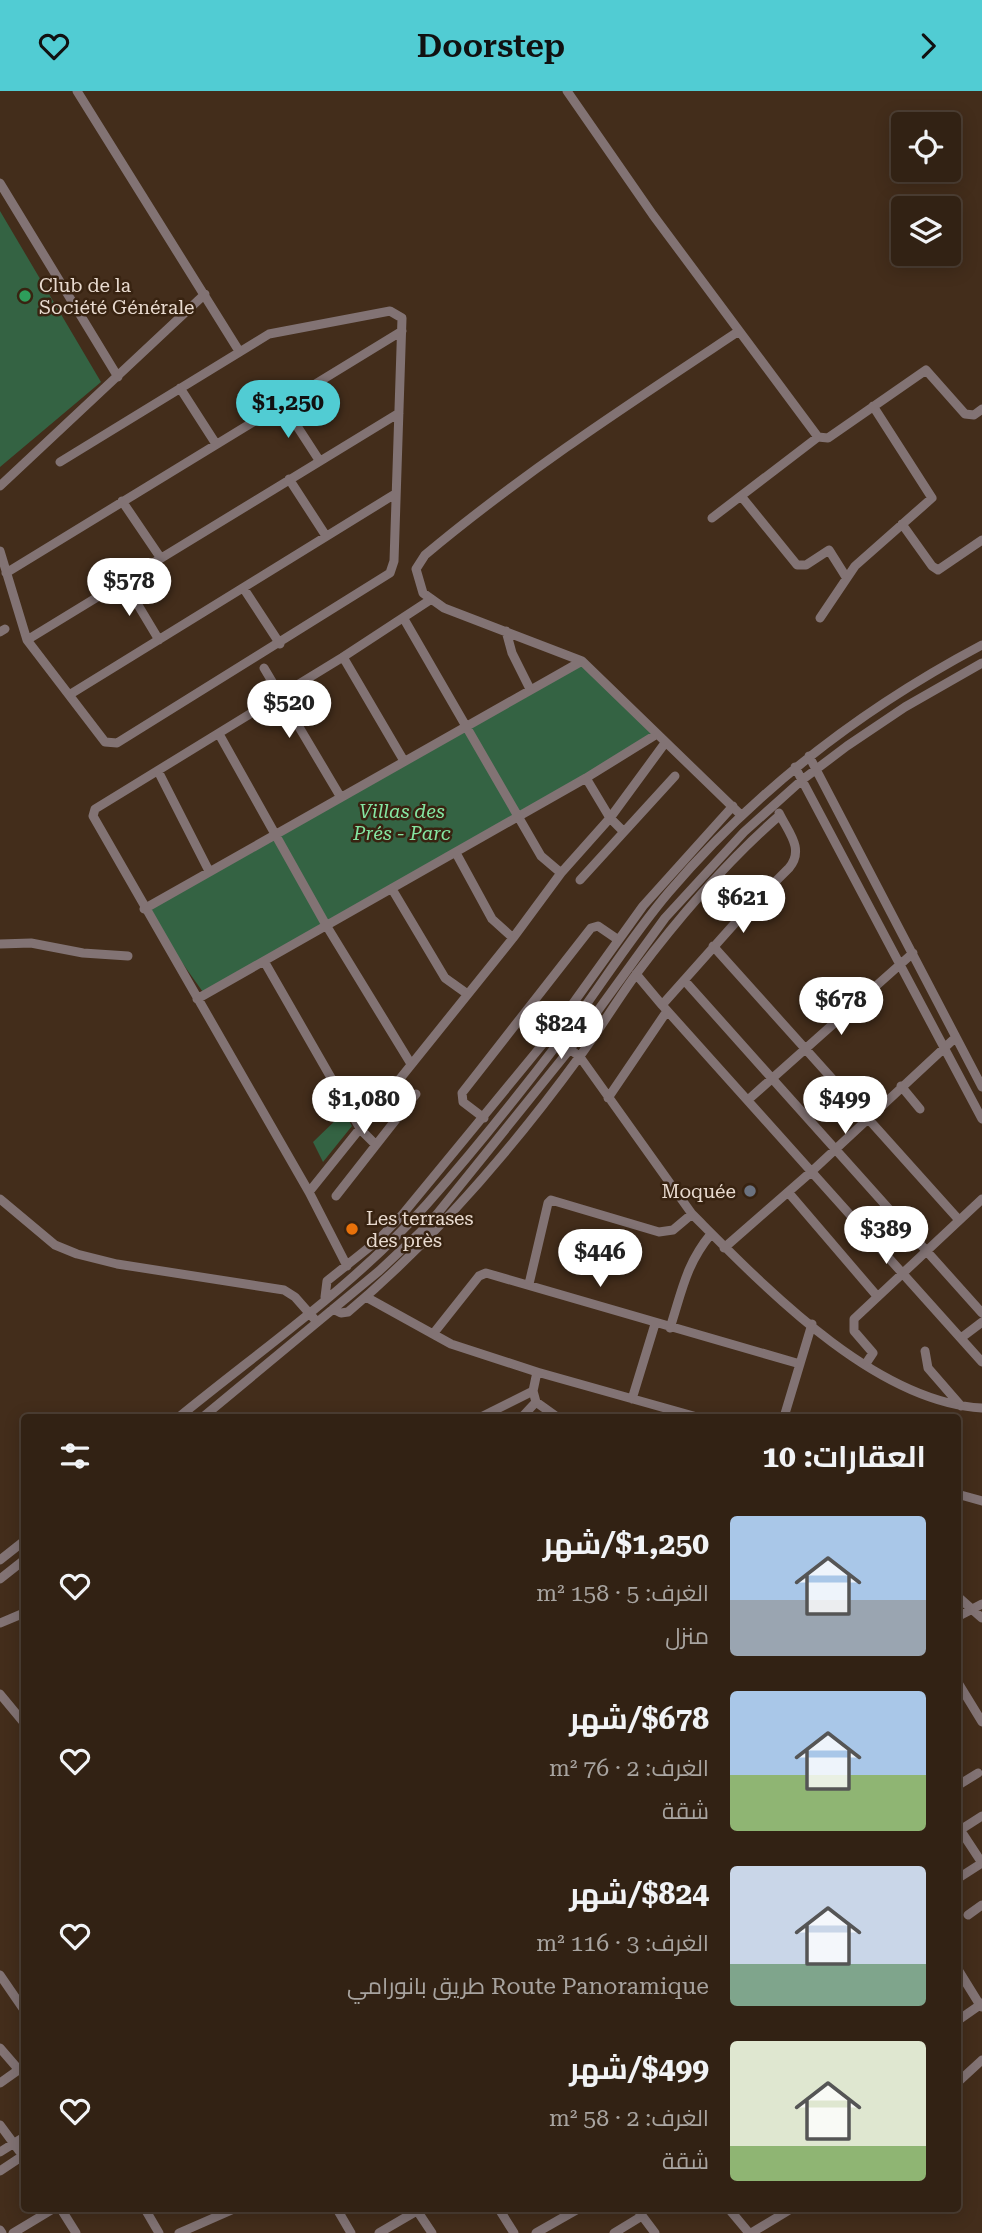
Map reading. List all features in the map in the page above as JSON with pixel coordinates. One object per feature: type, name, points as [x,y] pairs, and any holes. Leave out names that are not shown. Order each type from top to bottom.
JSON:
[{"type":"street","points":[[77,91],[239,351]]},
{"type":"street","points":[[567,91],[653,215],[818,437]]},
{"type":"street","points":[[0,183],[118,377]]},
{"type":"street","points":[[0,486],[205,294]]},
{"type":"street","points":[[0,551],[27,640],[106,741],[114,744],[280,644],[390,573],[394,561],[402,318],[390,311],[275,331],[60,462]]},
{"type":"street","points":[[6,573],[402,331]]},
{"type":"street","points":[[739,331],[590,429],[425,555],[416,569],[417,577],[430,600],[582,661],[741,815]]},
{"type":"street","points":[[712,518],[818,437],[828,438],[926,370],[965,414],[974,415],[982,409]]},
{"type":"street","points":[[180,388],[216,444]]},
{"type":"street","points":[[282,403],[319,460]]},
{"type":"street","points":[[820,618],[846,577],[902,524],[929,504],[932,495],[873,407]]},
{"type":"street","points":[[27,640],[399,413]]},
{"type":"street","points":[[289,479],[326,536]]},
{"type":"street","points":[[69,695],[395,494]]},
{"type":"street","points":[[741,496],[799,566],[806,565],[827,549],[846,577]]},
{"type":"street","points":[[122,501],[160,557]]},
{"type":"street","points":[[902,524],[932,566],[939,570],[982,540]]},
{"type":"street","points":[[123,580],[159,640]]},
{"type":"street","points":[[244,589],[280,644]]},
{"type":"street","points":[[347,1266],[309,1192],[144,909],[93,816],[95,809],[404,619],[430,600]]},
{"type":"street","points":[[404,619],[541,856],[561,873]]},
{"type":"street","points":[[506,631],[512,653],[530,689]]},
{"type":"street","points":[[183,1414],[372,1259],[421,1211],[560,1041],[651,913],[741,815],[809,756],[894,695],[982,645]]},
{"type":"street","points":[[343,657],[404,761]]},
{"type":"street","points":[[144,909],[466,724],[582,661]]},
{"type":"street","points":[[206,1414],[396,1257],[429,1224],[570,1049],[665,918],[726,850],[816,768],[905,707],[982,663]]},
{"type":"street","points":[[264,668],[340,796]]},
{"type":"street","points":[[219,734],[326,925],[411,1064]]},
{"type":"street","points":[[197,999],[586,779],[657,734]]},
{"type":"street","points":[[645,741],[657,754]]},
{"type":"street","points":[[309,1192],[361,1130],[466,993],[513,938],[561,873],[610,818],[665,743]]},
{"type":"street","points":[[809,756],[982,1087]]},
{"type":"street","points":[[795,767],[898,966],[982,1119]]},
{"type":"street","points":[[158,771],[209,871]]},
{"type":"street","points":[[580,880],[675,776]]},
{"type":"street","points":[[586,779],[610,818],[623,831]]},
{"type":"street","points":[[608,1098],[684,980],[795,860],[795,845],[774,804]]},
{"type":"street","points":[[326,1297],[326,1283],[396,1221],[484,1118],[551,1034],[617,939],[679,863],[733,806]]},
{"type":"street","points":[[333,1309],[346,1313],[447,1221],[580,1057],[636,974],[705,889],[780,815]]},
{"type":"street","points":[[456,853],[492,919],[513,938]]},
{"type":"street","points":[[392,890],[445,978],[466,993]]},
{"type":"street","points":[[484,1118],[463,1102],[461,1095],[591,928],[598,926],[617,939]]},
{"type":"street","points":[[0,944],[31,943],[83,953],[128,956]]},
{"type":"street","points":[[713,946],[959,1220]]},
{"type":"street","points":[[749,1099],[913,953]]},
{"type":"street","points":[[264,961],[361,1130],[376,1146]]},
{"type":"street","points":[[636,974],[982,1362]]},
{"type":"street","points":[[684,980],[982,1313]]},
{"type":"street","points":[[527,1013],[580,1057],[692,1214],[724,1248],[812,1324],[865,1365],[926,1398],[982,1408]]},
{"type":"street","points":[[724,1248],[811,1172],[867,1117],[955,1038]]},
{"type":"street","points":[[901,1086],[920,1109]]},
{"type":"street","points":[[336,1196],[416,1094]]},
{"type":"street","points":[[788,1192],[877,1296]]},
{"type":"street","points":[[0,1199],[55,1245],[77,1254],[117,1264],[284,1290],[295,1297],[317,1322]]},
{"type":"street","points":[[865,1365],[872,1356],[872,1350],[854,1331],[852,1324],[902,1271],[982,1199]]},
{"type":"street","points":[[529,1284],[551,1200],[659,1232],[673,1230],[692,1214]]},
{"type":"street","points":[[670,1328],[690,1262],[711,1234]]},
{"type":"street","points":[[433,1334],[482,1274],[529,1284],[655,1324],[800,1364]]},
{"type":"street","points":[[366,1297],[451,1344],[537,1373],[686,1414]]},
{"type":"street","points":[[961,1338],[982,1322]]},
{"type":"street","points":[[632,1399],[655,1324]]},
{"type":"street","points":[[785,1414],[812,1324]]},
{"type":"street","points":[[925,1351],[928,1368],[961,1406]]},
{"type":"street","points":[[537,1373],[533,1391],[536,1402],[553,1414]]},
{"type":"street","points":[[487,1414],[533,1391]]},
{"type":"street","points":[[525,1414],[536,1402]]},
{"type":"street","points":[[961,1495],[982,1501]]},
{"type":"street","points":[[0,1560],[21,1543]]},
{"type":"street","points":[[0,1579],[21,1562]]},
{"type":"street","points":[[961,1598],[977,1606],[982,1618]]},
{"type":"street","points":[[0,1623],[21,1614]]},
{"type":"street","points":[[961,1688],[982,1722]]},
{"type":"street","points":[[0,1694],[21,1719]]},
{"type":"street","points":[[961,1784],[978,1773]]},
{"type":"street","points":[[961,1827],[982,1816]]},
{"type":"street","points":[[961,1833],[982,1863],[961,1876]]},
{"type":"street","points":[[968,1915],[982,1905]]},
{"type":"street","points":[[961,1974],[981,2005],[961,2018]]},
{"type":"street","points":[[0,1975],[21,2006]]},
{"type":"street","points":[[0,2048],[21,2067]]},
{"type":"street","points":[[961,2079],[982,2060]]},
{"type":"street","points":[[0,2083],[21,2069]]},
{"type":"street","points":[[0,2125],[21,2152]]},
{"type":"street","points":[[0,2152],[21,2139]]},
{"type":"street","points":[[0,2171],[21,2157]]},
{"type":"street","points":[[13,2233],[48,2212]]},
{"type":"street","points":[[63,2212],[76,2233]]},
{"type":"street","points":[[147,2212],[159,2233]]},
{"type":"street","points":[[179,2233],[227,2212]]},
{"type":"street","points":[[339,2212],[351,2233]]},
{"type":"street","points":[[379,2233],[413,2212]]},
{"type":"street","points":[[420,2212],[432,2233]]},
{"type":"street","points":[[502,2212],[513,2233]]},
{"type":"street","points":[[536,2233],[573,2212]]},
{"type":"street","points":[[614,2233],[640,2212],[655,2233]]},
{"type":"street","points":[[732,2212],[750,2233],[786,2212]]},
{"type":"green space","name":"Club de la Société Générale","points":[[0,211],[101,382],[0,467]]},
{"type":"green space","name":"Villas des Prés - Parc","points":[[582,661],[657,734],[205,995],[144,909]]},
{"type":"green space","points":[[344,1112],[352,1126],[323,1162],[313,1142]]},
{"type":"place","name":"Club de la Société Générale","points":[[25,296]]},
{"type":"place","name":"Moquée","points":[[750,1191]]},
{"type":"place","name":"Les terrases des près","points":[[352,1229]]}]
